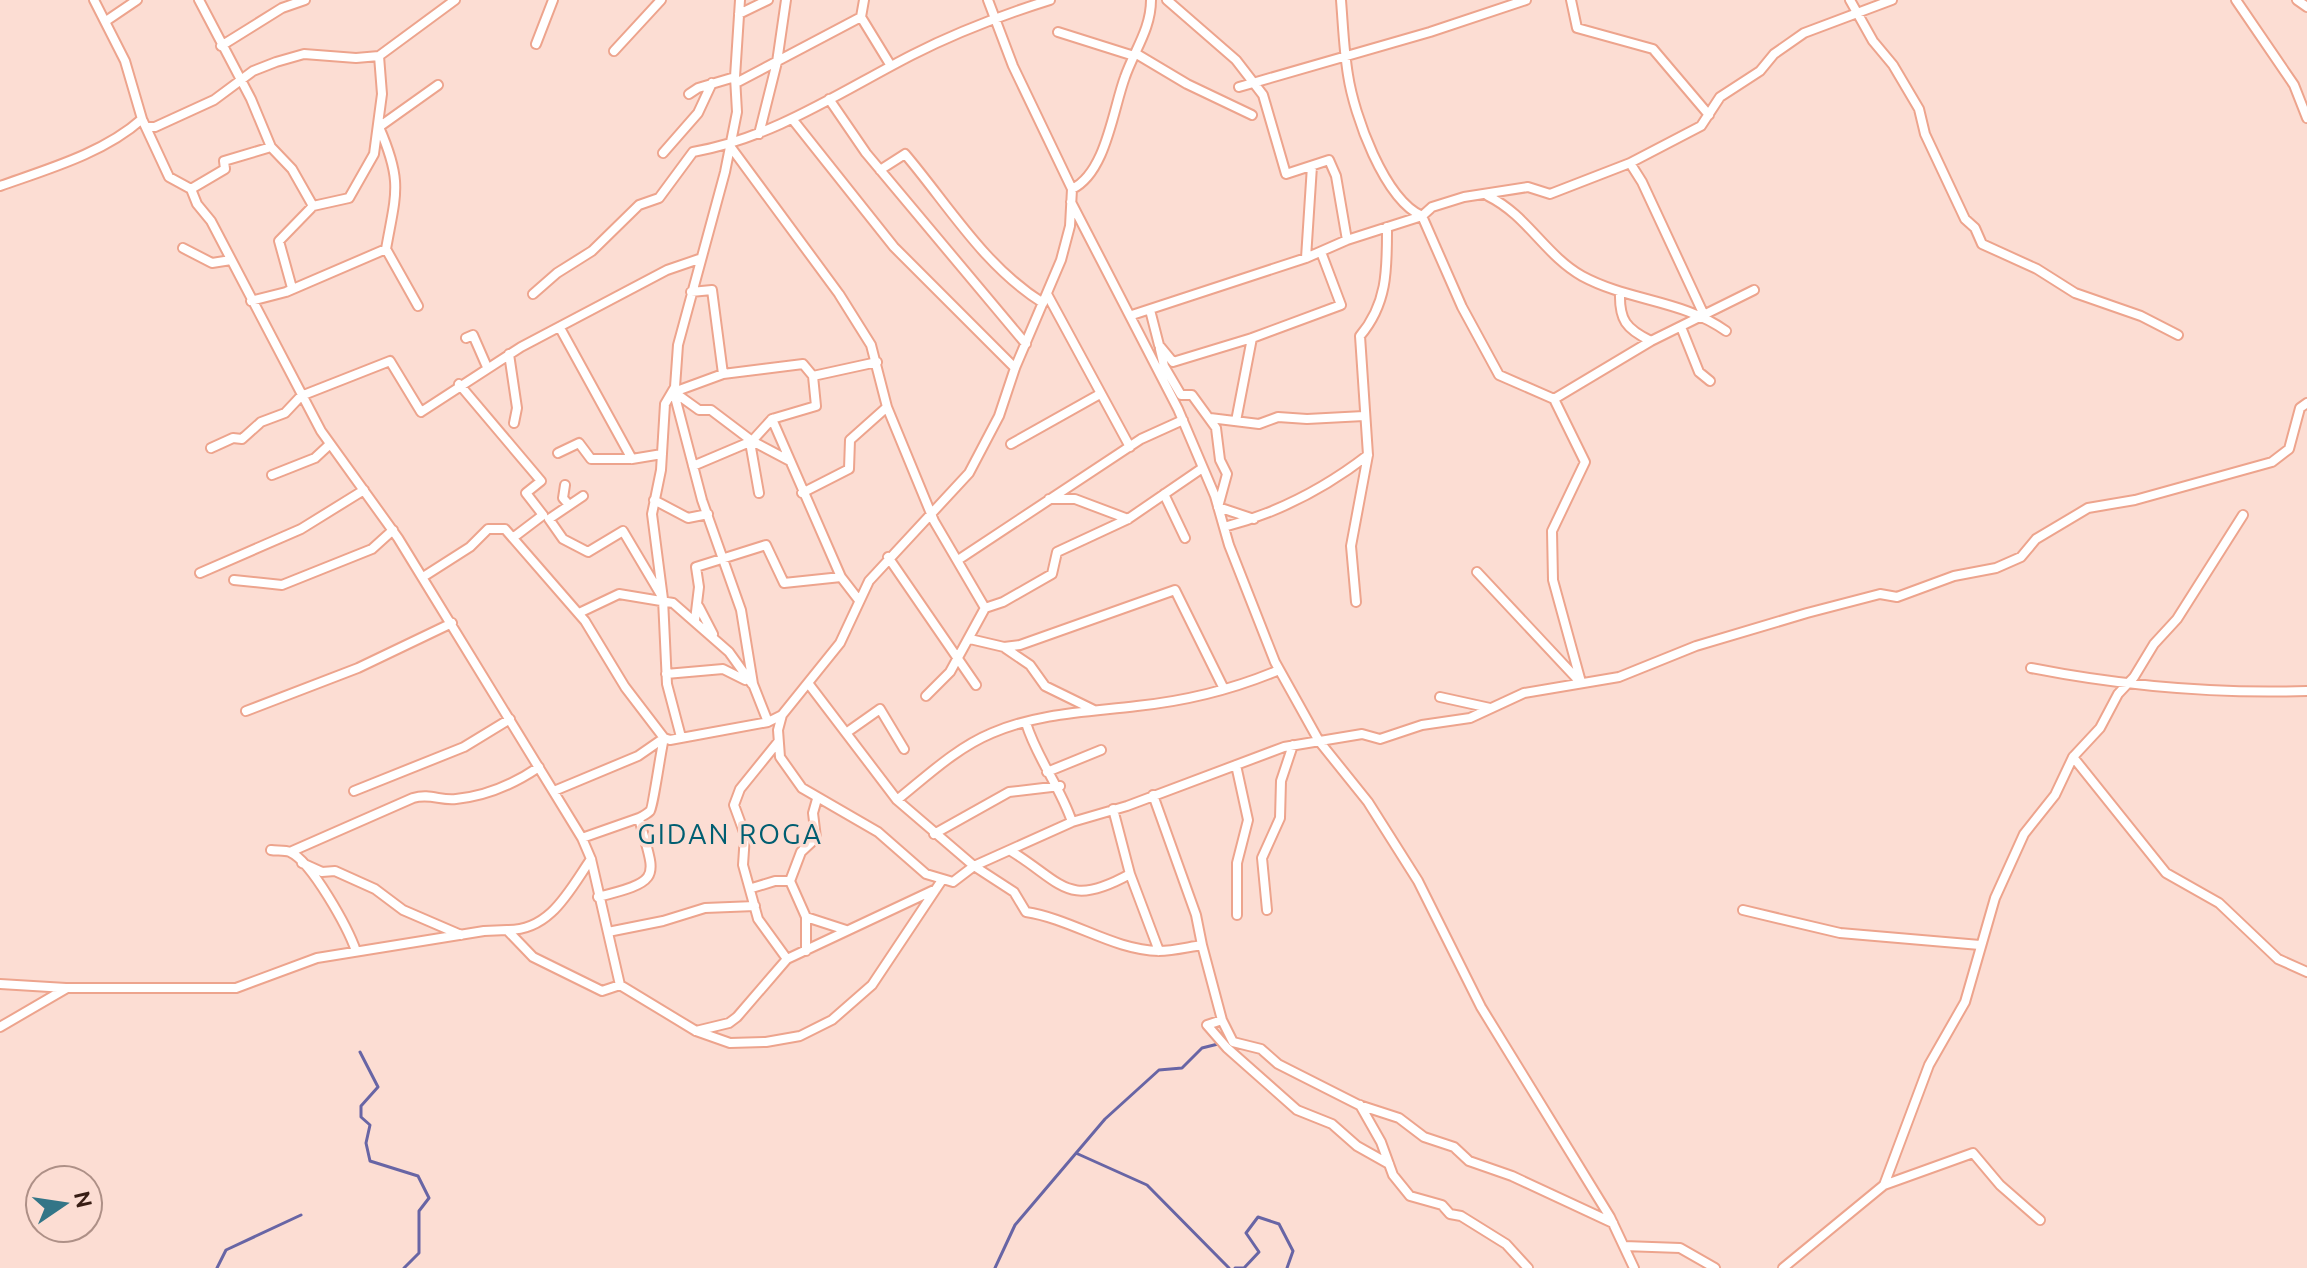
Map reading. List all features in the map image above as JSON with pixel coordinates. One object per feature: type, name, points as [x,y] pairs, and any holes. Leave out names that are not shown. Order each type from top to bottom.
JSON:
[{"type":"street","points":[[94,0],[125,61],[144,123],[169,177],[191,189],[197,204],[211,221],[329,445],[393,530],[582,838],[591,859],[620,985],[696,1031],[730,1043],[766,1042],[800,1036],[832,1020],[872,985],[939,884]]},
{"type":"street","points":[[106,21],[137,0]]},
{"type":"street","points":[[199,0],[271,147],[292,169],[313,206]]},
{"type":"street","points":[[221,46],[282,8],[305,0]]},
{"type":"street","points":[[144,123],[155,127],[214,100],[253,71],[304,54],[356,58],[379,56],[455,0]]},
{"type":"street","points":[[536,44],[553,0]]},
{"type":"street","points":[[614,51],[661,0]]},
{"type":"street","points":[[740,0],[737,112],[678,345],[674,392],[693,466],[741,610],[753,684],[768,722]]},
{"type":"street","points":[[739,14],[768,0]]},
{"type":"street","points":[[759,134],[777,62],[786,0]]},
{"type":"street","points":[[864,0],[861,17],[891,66]]},
{"type":"street","points":[[554,791],[604,772],[664,738],[768,722],[782,715],[840,643],[858,599],[888,557],[931,511],[958,488],[969,473],[999,416],[1015,368],[1045,298],[1070,226],[1072,189],[1013,66],[988,0]]},
{"type":"street","points":[[533,294],[557,273],[592,251],[639,205],[659,198],[693,152],[730,146],[793,120],[891,66],[995,18],[1050,0]]},
{"type":"street","points":[[1072,189],[1081,183],[1108,140],[1125,75],[1149,23],[1151,0]]},
{"type":"street","points":[[1167,0],[1236,60],[1263,95],[1286,174],[1329,160],[1336,176],[1347,240]]},
{"type":"street","points":[[1341,0],[1348,79],[1379,166],[1399,200],[1422,216],[1462,307],[1499,375],[1554,399],[1585,462],[1552,531],[1553,580],[1581,682]]},
{"type":"street","points":[[1239,87],[1430,32],[1524,0]]},
{"type":"street","points":[[1571,0],[1577,28],[1653,49],[1709,115]]},
{"type":"street","points":[[1850,0],[1919,109],[1925,134],[1965,219],[1975,228],[1982,244],[2037,269],[2075,293],[2141,316],[2178,335]]},
{"type":"street","points":[[1132,315],[1306,258],[1347,240],[1422,216],[1432,207],[1453,200],[1528,187],[1550,194],[1630,163],[1701,126],[1720,97],[1760,71],[1784,47],[1804,33],[1892,0]]},
{"type":"street","points":[[2236,0],[2294,85],[2307,118]]},
{"type":"street","points":[[2297,0],[2307,7]]},
{"type":"street","points":[[689,94],[712,83],[736,80],[777,62],[861,17]]},
{"type":"street","points":[[1058,32],[1135,54],[1187,84],[1252,115]]},
{"type":"street","points":[[292,288],[279,241],[313,206],[349,198],[374,154],[379,127],[379,56]]},
{"type":"street","points":[[663,153],[698,113],[712,83]]},
{"type":"street","points":[[379,127],[438,85]]},
{"type":"street","points":[[829,99],[880,170],[1026,344]]},
{"type":"street","points":[[793,120],[894,247],[1015,368]]},
{"type":"street","points":[[0,186],[45,171],[144,123]]},
{"type":"street","points":[[379,127],[393,159],[398,184],[386,249],[418,306]]},
{"type":"street","points":[[730,146],[839,294],[877,362],[887,407],[931,511],[985,608]]},
{"type":"street","points":[[191,189],[225,169],[224,161],[271,147]]},
{"type":"street","points":[[880,170],[905,154],[951,215],[1013,284],[1045,298],[1130,447]]},
{"type":"street","points":[[1630,163],[1642,182],[1704,315]]},
{"type":"street","points":[[1306,258],[1312,166]]},
{"type":"street","points":[[1488,196],[1525,222],[1567,267],[1620,292],[1704,315],[1726,331]]},
{"type":"street","points":[[1070,201],[1132,315],[1183,420],[1218,507],[1261,635],[1279,670],[1319,741],[1368,802],[1418,881],[1481,1007],[1613,1224],[1634,1268]]},
{"type":"street","points":[[1356,602],[1351,546],[1368,455],[1360,336],[1376,317],[1385,283],[1387,227]]},
{"type":"street","points":[[183,248],[212,263],[231,260]]},
{"type":"street","points":[[251,301],[292,288],[386,249]]},
{"type":"street","points":[[1159,345],[1173,362],[1182,361],[1341,305],[1321,252]]},
{"type":"street","points":[[211,448],[233,438],[242,439],[256,426],[285,413],[301,396],[390,361],[421,412],[459,384],[509,354],[604,302],[699,259]]},
{"type":"street","points":[[691,292],[712,290],[723,374]]},
{"type":"street","points":[[1554,399],[1651,341],[1754,290]]},
{"type":"street","points":[[1620,292],[1619,316],[1631,332],[1651,341]]},
{"type":"street","points":[[1150,310],[1164,366],[1181,395],[1192,395],[1210,418],[1227,474],[1218,507]]},
{"type":"street","points":[[1681,327],[1699,372],[1710,381]]},
{"type":"street","points":[[560,328],[632,459]]},
{"type":"street","points":[[466,338],[473,335],[487,367]]},
{"type":"street","points":[[1236,421],[1252,338]]},
{"type":"street","points":[[509,354],[517,408],[514,423]]},
{"type":"street","points":[[813,376],[877,362]]},
{"type":"street","points":[[681,737],[666,674],[663,599],[652,514],[662,454],[665,404],[674,392],[723,374],[803,364],[813,376],[816,406],[772,419],[751,441],[693,466]]},
{"type":"street","points":[[459,384],[541,481],[526,493],[563,539],[588,552],[623,531],[663,599],[695,620],[715,638],[753,684]]},
{"type":"street","points":[[674,392],[699,410],[711,410],[751,441],[789,461]]},
{"type":"street","points":[[1011,444],[1100,394]]},
{"type":"street","points":[[696,1031],[729,1023],[737,1017],[787,959],[842,935],[846,930],[939,884],[953,882],[974,866],[1072,822],[1293,745],[1362,734],[1380,739],[1422,725],[1470,718],[1524,693],[1619,677],[1696,646],[1807,613],[1880,594],[1897,597],[1954,576],[1996,568],[2021,557],[2036,539],[2088,508],[2135,500],[2272,462],[2289,449],[2305,404]]},
{"type":"street","points":[[2305,404],[2307,416]]},
{"type":"street","points":[[802,493],[849,469],[850,440],[887,407]]},
{"type":"street","points":[[1210,418],[1259,424],[1278,417],[1364,416]]},
{"type":"street","points":[[772,419],[841,577],[858,599]]},
{"type":"street","points":[[958,560],[1130,447],[1183,420]]},
{"type":"street","points":[[751,441],[759,493]]},
{"type":"street","points":[[558,453],[579,443],[591,459],[632,459],[662,454]]},
{"type":"street","points":[[272,475],[315,458],[329,445]]},
{"type":"street","points":[[1224,527],[1254,519],[1316,493],[1368,455]]},
{"type":"street","points":[[926,696],[958,659],[985,608],[1003,602],[1052,574],[1057,552],[1128,519],[1201,469]]},
{"type":"street","points":[[565,485],[563,498],[569,505]]},
{"type":"street","points":[[200,573],[301,529],[364,490]]},
{"type":"street","points":[[1164,494],[1185,538]]},
{"type":"street","points":[[514,537],[583,496]]},
{"type":"street","points":[[1048,499],[1075,499],[1128,519]]},
{"type":"street","points":[[654,500],[688,518],[708,514]]},
{"type":"street","points":[[1218,507],[1254,519]]},
{"type":"street","points":[[1884,1185],[1929,1065],[1965,1002],[1995,898],[2024,834],[2055,795],[2073,757],[2100,728],[2118,694],[2129,683],[2154,644],[2177,619],[2243,515]]},
{"type":"street","points":[[423,577],[470,547],[488,529],[505,529],[579,613],[625,687],[664,738]]},
{"type":"street","points":[[234,580],[282,585],[372,549],[393,530]]},
{"type":"street","points":[[695,620],[698,607],[696,567],[724,556],[766,545],[784,583],[841,577]]},
{"type":"street","points":[[888,557],[976,685]]},
{"type":"street","points":[[1477,572],[1581,682]]},
{"type":"street","points":[[1004,647],[1105,618],[1175,590],[1224,689]]},
{"type":"street","points":[[579,613],[619,594],[663,599]]},
{"type":"street","points":[[698,607],[715,638]]},
{"type":"street","points":[[246,711],[358,668],[452,623]]},
{"type":"street","points":[[970,639],[1004,647],[1030,665],[1045,686],[1094,711]]},
{"type":"street","points":[[2031,668],[2217,693],[2307,691]]},
{"type":"street","points":[[666,674],[723,669],[753,684]]},
{"type":"street","points":[[897,800],[976,741],[1026,723],[1070,711],[1185,700],[1279,670]]},
{"type":"street","points":[[808,683],[897,800],[974,866],[1014,892],[1026,912],[1051,916],[1120,944],[1159,951],[1202,945]]},
{"type":"street","points":[[1440,697],[1491,708]]},
{"type":"street","points":[[846,733],[880,709],[904,749]]},
{"type":"street","points":[[782,715],[780,757],[787,769],[817,799],[862,821],[939,884]]},
{"type":"street","points":[[354,791],[464,747],[510,719]]},
{"type":"street","points":[[1026,723],[1035,752],[1060,786],[1072,822]]},
{"type":"street","points":[[582,838],[639,818],[650,811],[664,738]]},
{"type":"street","points":[[779,741],[735,800],[745,835],[743,865],[752,888],[759,922],[787,959]]},
{"type":"street","points":[[1267,910],[1262,858],[1280,818],[1281,781],[1293,745]]},
{"type":"street","points":[[1047,772],[1101,750]]},
{"type":"street","points":[[2073,757],[2166,873],[2219,903],[2278,959],[2307,972]]},
{"type":"street","points":[[1236,765],[1248,820],[1237,863],[1237,915]]},
{"type":"street","points":[[271,850],[290,852],[427,794],[454,800],[493,791],[516,783],[539,767]]},
{"type":"street","points":[[934,834],[1009,792],[1060,786]]},
{"type":"street","points":[[1153,795],[1196,915],[1222,1020],[1233,1042],[1261,1049],[1278,1064],[1359,1105],[1399,1118],[1424,1137],[1454,1147],[1469,1161],[1512,1176],[1613,1224]]},
{"type":"street","points":[[806,951],[806,917],[790,881],[801,852],[816,838],[813,813],[817,799]]},
{"type":"street","points":[[1113,809],[1130,874],[1159,951]]},
{"type":"street","points":[[598,897],[637,887],[651,875],[653,862],[639,818]]},
{"type":"street","points":[[1011,851],[1039,868],[1060,888],[1082,892],[1104,889],[1130,874]]},
{"type":"street","points":[[290,852],[302,863],[344,920],[356,951]]},
{"type":"street","points":[[0,984],[67,988],[236,988],[301,962],[391,943],[525,930],[552,914],[591,859]]},
{"type":"street","points":[[302,863],[322,872],[335,871],[375,889],[403,910],[465,936]]},
{"type":"street","points":[[752,888],[775,881],[790,881]]},
{"type":"street","points":[[608,932],[663,921],[705,908],[755,906]]},
{"type":"street","points":[[1743,910],[1840,933],[1980,945]]},
{"type":"street","points":[[806,917],[846,930]]},
{"type":"street","points":[[507,930],[533,957],[578,981],[602,991],[620,985]]},
{"type":"street","points":[[0,1027],[67,988]]},
{"type":"street","points":[[1222,1020],[1207,1025],[1227,1048],[1297,1110],[1332,1124],[1357,1146],[1389,1164]]},
{"type":"street","points":[[1359,1105],[1393,1175],[1410,1196],[1442,1205],[1450,1214],[1461,1216],[1506,1244],[1528,1268]]},
{"type":"street","points":[[1783,1268],[1884,1185],[1973,1153],[2000,1185],[2040,1220]]},
{"type":"street","points":[[1624,1246],[1680,1248],[1715,1268]]},
{"type":"waterway","points":[[995,1268],[1015,1225],[1105,1119],[1159,1070],[1182,1068],[1202,1048],[1218,1044]]},
{"type":"waterway","points":[[360,1052],[378,1087],[361,1106],[361,1117],[370,1125],[366,1143],[370,1161],[418,1176],[429,1198],[419,1211],[419,1253],[404,1268]]},
{"type":"waterway","points":[[1078,1154],[1147,1185],[1229,1268]]},
{"type":"waterway","points":[[217,1268],[226,1250],[301,1215]]},
{"type":"waterway","points":[[1235,1268],[1244,1268],[1259,1252],[1246,1233],[1258,1217],[1279,1224],[1293,1251],[1287,1268]]},
{"type":"district","name":"GIDAN ROGA","points":[[730,834]]}]
